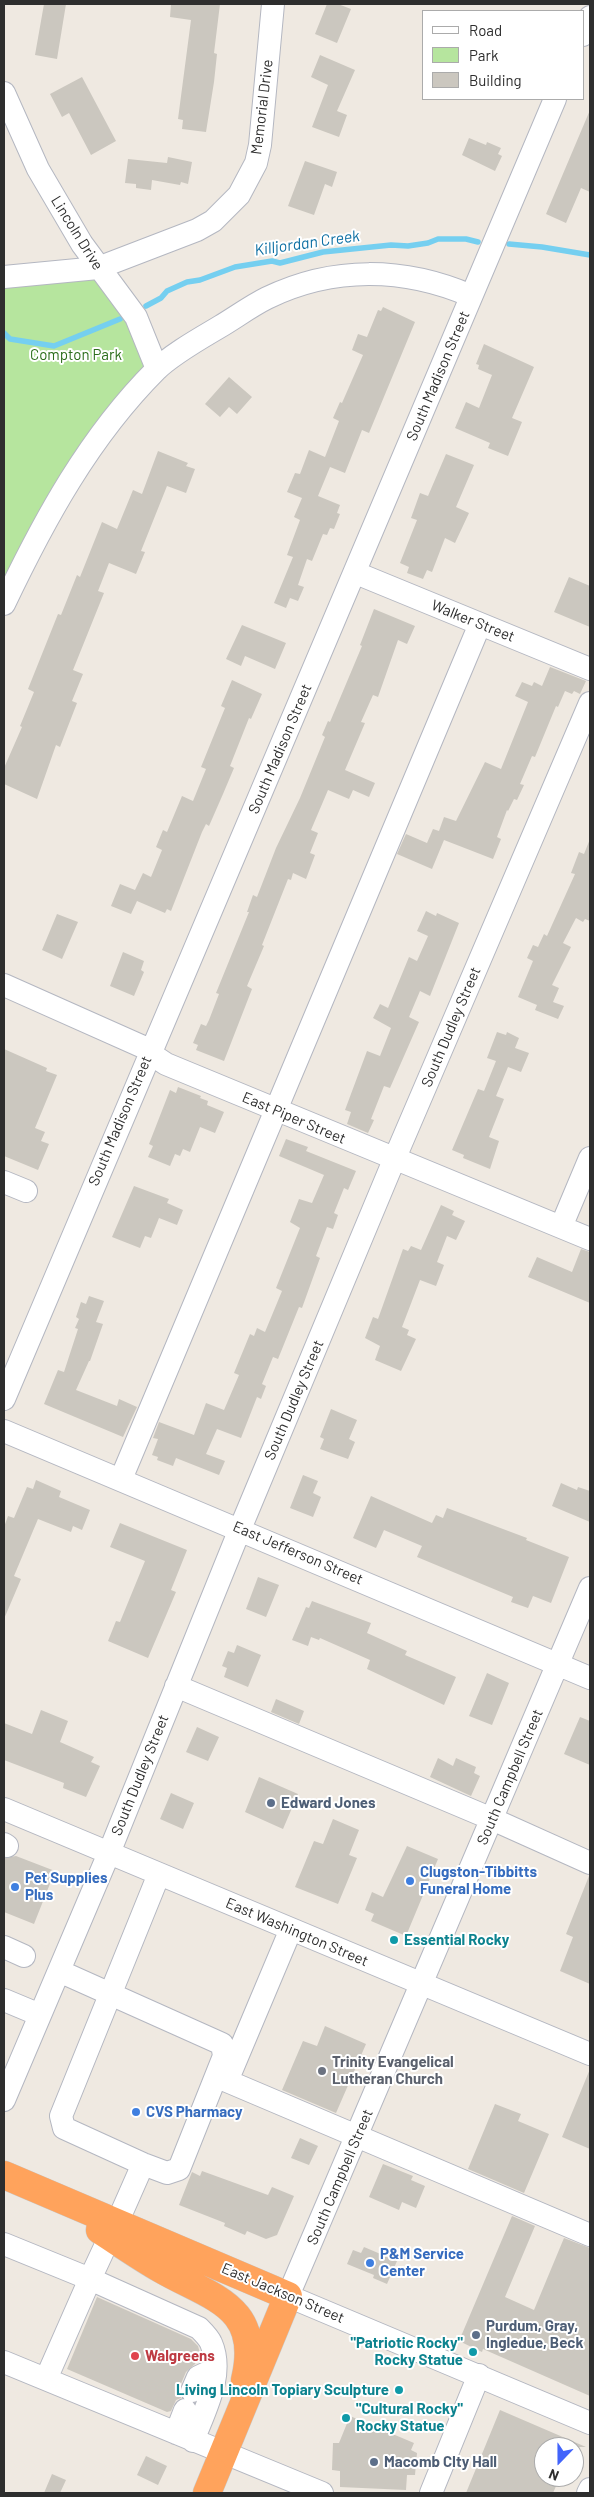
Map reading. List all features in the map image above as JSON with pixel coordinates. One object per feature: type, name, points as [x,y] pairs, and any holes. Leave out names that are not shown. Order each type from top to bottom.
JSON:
[{"type":"highway","points":[[4,2175],[113,2230],[162,2270],[202,2289],[230,2306],[242,2325],[248,2343],[246,2375],[235,2425]]},
{"type":"highway","name":"East Jackson Street","points":[[113,2230],[288,2296]]},
{"type":"highway","points":[[207,2493],[288,2296]]},
{"type":"street","name":"Memorial Drive","points":[[4,277],[98,268],[197,230],[213,221],[239,195],[256,163],[260,145],[273,4]]},
{"type":"street","points":[[584,32],[590,17]]},
{"type":"street","name":"Lincoln Drive","points":[[4,93],[38,169],[98,268],[136,317],[157,369]]},
{"type":"street","name":"South Madison Street","points":[[4,1399],[150,1050],[356,573],[555,100]]},
{"type":"street","points":[[4,604],[30,549],[77,466],[157,369],[202,338],[266,299],[293,287],[322,279],[364,273],[408,276],[430,280],[471,296]]},
{"type":"street","name":"Walker Street","points":[[356,573],[590,669]]},
{"type":"street","points":[[121,1479],[480,624]]},
{"type":"street","name":"South Dudley Street","points":[[4,2100],[109,1853],[240,1529],[394,1160],[590,703]]},
{"type":"street","name":"East Piper Street","points":[[4,985],[150,1050],[166,1064],[394,1160],[590,1239]]},
{"type":"street","points":[[561,1227],[590,1158]]},
{"type":"street","points":[[4,1182],[26,1191]]},
{"type":"street","name":"East Jefferson Street","points":[[4,1431],[590,1678]]},
{"type":"street","name":"South Campbell Street","points":[[288,2296],[423,1984],[590,1588]]},
{"type":"street","points":[[176,1686],[492,1819],[590,1863]]},
{"type":"street","name":"East Washington Street","points":[[4,1809],[590,2054]]},
{"type":"street","points":[[59,1971],[110,1995],[222,2044],[224,2056],[179,2169],[167,2173],[143,2164],[64,2128],[61,2116],[110,1995],[159,1874]]},
{"type":"street","points":[[291,1930],[227,2081],[590,2235]]},
{"type":"street","points":[[4,1947],[24,1956]]},
{"type":"street","points":[[4,2000],[40,2014]]},
{"type":"street","points":[[46,2379],[143,2164]]},
{"type":"street","points":[[4,2244],[90,2279],[199,2328],[211,2342],[215,2369],[214,2386],[184,2437]]},
{"type":"street","name":"East Jackson Street","points":[[288,2296],[590,2423]]},
{"type":"street","points":[[4,2362],[322,2493]]},
{"type":"street","points":[[184,2437],[188,2401],[198,2377],[215,2369]]},
{"type":"street","points":[[431,2493],[479,2375]]},
{"type":"street","points":[[588,2493],[590,2489]]},
{"type":"green space","name":"Compton Park","points":[[98,268],[157,369],[105,430],[4,604],[4,277]]},
{"type":"building","points":[[44,4],[66,4],[57,59],[35,55]]},
{"type":"building","points":[[171,4],[220,4],[214,53],[217,54],[214,82],[206,132],[182,129],[183,120],[178,119],[191,20],[170,17]]},
{"type":"building","points":[[327,4],[338,4],[351,9],[337,43],[315,34]]},
{"type":"building","points":[[320,55],[355,70],[337,111],[347,115],[339,137],[312,127],[328,85],[311,77]]},
{"type":"building","points":[[82,77],[116,141],[91,155],[69,113],[62,117],[50,94]]},
{"type":"building","points":[[590,110],[590,192],[581,188],[566,223],[546,214]]},
{"type":"building","points":[[469,138],[486,145],[487,142],[501,148],[498,154],[502,156],[495,171],[462,155]]},
{"type":"building","points":[[168,157],[192,162],[188,184],[181,182],[180,185],[152,180],[151,190],[136,188],[136,184],[125,183],[128,159],[167,163]]},
{"type":"building","points":[[305,161],[337,172],[332,187],[325,184],[314,215],[288,206]]},
{"type":"building","points":[[383,307],[415,322],[369,433],[362,430],[345,473],[330,467],[318,496],[340,505],[337,513],[340,514],[334,529],[330,528],[327,535],[323,534],[312,561],[307,559],[298,585],[304,587],[298,601],[290,598],[286,608],[274,603],[293,557],[287,555],[300,520],[294,517],[302,498],[287,492],[295,473],[300,474],[309,450],[325,457],[339,421],[333,418],[340,402],[342,403],[363,355],[352,350],[358,334],[367,337],[378,310],[381,311]]},
{"type":"building","points":[[484,344],[534,367],[512,418],[522,422],[508,456],[488,448],[490,443],[455,428],[466,402],[479,408],[492,375],[478,369],[479,365],[476,364]]},
{"type":"building","points":[[229,377],[252,397],[237,414],[229,407],[220,417],[205,404]]},
{"type":"building","points":[[158,451],[188,463],[186,466],[195,469],[186,493],[167,486],[141,551],[145,552],[136,574],[109,563],[98,591],[104,593],[73,670],[83,674],[72,701],[77,703],[60,747],[56,745],[37,799],[4,784],[4,768],[22,727],[20,726],[34,692],[28,689],[58,614],[61,615],[77,575],[80,577],[102,522],[117,529],[133,490],[142,494]]},
{"type":"building","points":[[446,454],[474,465],[456,507],[469,513],[455,543],[445,538],[432,572],[427,570],[423,579],[407,573],[409,567],[400,563],[417,520],[411,518],[420,493],[428,496]]},
{"type":"building","points":[[569,577],[590,586],[590,627],[554,612]]},
{"type":"building","points":[[374,609],[415,626],[407,644],[398,640],[378,697],[373,695],[361,722],[365,723],[345,770],[375,783],[369,797],[353,790],[349,799],[328,790],[311,830],[318,833],[310,853],[315,855],[306,879],[293,873],[291,880],[288,879],[262,945],[264,946],[247,986],[252,989],[224,1061],[196,1050],[198,1045],[193,1043],[201,1024],[206,1026],[209,1020],[219,994],[216,993],[249,912],[247,912],[253,895],[257,897],[276,848],[300,798],[325,737],[322,735],[328,721],[330,722],[362,646],[360,645]]},
{"type":"building","points":[[242,625],[286,643],[275,669],[245,656],[241,666],[226,659]]},
{"type":"building","points":[[550,667],[586,681],[580,694],[574,691],[572,694],[565,691],[558,707],[556,706],[535,757],[532,756],[520,784],[524,785],[517,800],[514,799],[507,810],[497,837],[501,839],[493,859],[444,840],[432,869],[397,854],[406,834],[427,843],[433,829],[439,831],[444,817],[456,821],[485,762],[501,769],[528,702],[515,696],[522,682],[532,686],[534,682],[542,686]]},
{"type":"building","points":[[232,680],[262,694],[251,719],[249,718],[230,766],[234,768],[209,826],[206,824],[202,832],[171,911],[167,909],[165,913],[137,901],[131,914],[111,906],[120,884],[135,890],[143,873],[151,877],[162,850],[156,847],[163,830],[167,832],[182,796],[193,801],[206,769],[201,767],[225,708],[221,706]]},
{"type":"building","points":[[590,839],[590,921],[585,919],[583,922],[576,918],[563,943],[571,947],[552,985],[559,988],[553,1002],[564,1006],[558,1019],[535,1010],[537,1005],[518,997],[533,961],[527,958],[533,945],[538,947],[544,934],[547,936],[575,874],[571,873],[579,852],[584,854]]},
{"type":"building","points":[[426,911],[436,916],[437,913],[459,923],[430,996],[420,991],[409,1017],[419,1022],[390,1088],[384,1086],[371,1119],[374,1120],[368,1133],[347,1124],[351,1112],[345,1110],[367,1051],[380,1056],[391,1028],[373,1018],[380,1004],[388,1008],[409,957],[417,961],[428,936],[417,931]]},
{"type":"building","points":[[57,914],[78,922],[62,959],[42,950]]},
{"type":"building","points":[[123,952],[144,961],[141,970],[144,972],[134,996],[110,986]]},
{"type":"building","points":[[497,1032],[506,1035],[507,1032],[519,1038],[515,1048],[529,1053],[521,1072],[508,1067],[496,1096],[504,1099],[489,1137],[499,1141],[490,1169],[463,1158],[464,1155],[452,1150],[478,1089],[484,1091],[496,1061],[487,1058]]},
{"type":"building","points":[[4,1049],[47,1068],[46,1071],[57,1075],[35,1128],[45,1132],[41,1141],[49,1144],[38,1170],[4,1156]]},
{"type":"building","points":[[178,1087],[201,1096],[200,1098],[208,1101],[207,1105],[224,1112],[215,1133],[200,1127],[190,1152],[183,1149],[180,1156],[175,1154],[170,1166],[148,1157],[153,1146],[149,1144],[170,1090],[176,1093]]},
{"type":"building","points":[[286,1139],[308,1147],[306,1151],[356,1171],[348,1190],[344,1188],[334,1213],[338,1215],[333,1229],[327,1227],[316,1256],[320,1258],[302,1308],[299,1307],[278,1359],[273,1357],[262,1384],[266,1386],[261,1399],[257,1397],[241,1438],[217,1429],[206,1454],[225,1461],[219,1475],[176,1458],[173,1466],[157,1460],[158,1457],[152,1455],[158,1439],[153,1438],[159,1422],[194,1435],[206,1403],[224,1410],[239,1375],[234,1373],[250,1334],[254,1336],[257,1328],[265,1332],[282,1291],[276,1288],[300,1228],[290,1222],[299,1199],[312,1203],[324,1175],[279,1156]]},
{"type":"building","points":[[134,1186],[169,1199],[167,1203],[183,1210],[177,1225],[159,1218],[151,1238],[145,1236],[140,1248],[112,1237]]},
{"type":"building","points":[[441,1205],[454,1211],[452,1215],[465,1221],[456,1240],[447,1236],[437,1262],[444,1265],[436,1286],[420,1280],[402,1327],[409,1330],[407,1335],[416,1339],[401,1371],[375,1360],[380,1346],[365,1338],[373,1317],[378,1319],[403,1249],[408,1251],[411,1246],[421,1250]]},
{"type":"building","points":[[581,1249],[590,1252],[590,1303],[528,1277],[537,1257],[572,1272]]},
{"type":"building","points":[[89,1296],[104,1301],[96,1322],[103,1324],[90,1361],[76,1390],[117,1406],[119,1399],[137,1407],[123,1437],[44,1404],[58,1370],[64,1372],[78,1329],[75,1328],[79,1319],[76,1317],[81,1302],[86,1304]]},
{"type":"building","points":[[331,1409],[357,1420],[349,1439],[355,1442],[348,1459],[320,1449],[324,1439],[320,1437]]},
{"type":"building","points":[[303,1475],[318,1481],[313,1493],[321,1497],[313,1517],[290,1508]]},
{"type":"building","points":[[36,1480],[61,1491],[59,1497],[90,1510],[82,1530],[73,1526],[71,1532],[38,1519],[14,1576],[21,1579],[4,1619],[4,1527],[8,1516],[14,1518],[27,1487],[33,1489]]},
{"type":"building","points":[[561,1483],[577,1490],[578,1487],[590,1491],[590,1522],[552,1506]]},
{"type":"building","points":[[371,1496],[432,1523],[436,1515],[443,1518],[447,1508],[527,1538],[526,1540],[569,1557],[551,1603],[533,1596],[528,1608],[511,1602],[513,1597],[417,1557],[422,1546],[384,1530],[376,1548],[353,1538]]},
{"type":"building","points":[[120,1523],[187,1550],[171,1590],[176,1592],[148,1658],[108,1641],[116,1621],[120,1622],[145,1561],[110,1547]]},
{"type":"building","points":[[258,1577],[279,1585],[266,1617],[246,1609]]},
{"type":"building","points":[[312,1601],[371,1623],[367,1633],[407,1651],[405,1655],[456,1677],[444,1705],[367,1669],[370,1660],[320,1638],[319,1640],[311,1637],[308,1646],[292,1640],[306,1607],[309,1608]]},
{"type":"building","points":[[237,1645],[261,1655],[248,1687],[224,1677],[227,1668],[222,1666],[228,1651],[234,1653]]},
{"type":"building","points":[[487,1673],[509,1683],[492,1725],[469,1716]]},
{"type":"building","points":[[276,1699],[304,1711],[299,1724],[271,1712]]},
{"type":"building","points":[[41,1710],[68,1721],[60,1742],[94,1757],[91,1762],[100,1766],[86,1797],[63,1788],[64,1783],[4,1760],[4,1723],[32,1734]]},
{"type":"building","points":[[580,1717],[590,1721],[590,1765],[564,1754]]},
{"type":"building","points":[[197,1727],[219,1737],[208,1761],[186,1752]]},
{"type":"building","points":[[438,1758],[453,1766],[456,1758],[476,1767],[474,1773],[480,1776],[471,1796],[430,1777]]},
{"type":"building","name":"Edward Jones","points":[[259,1777],[298,1794],[283,1829],[245,1812]]},
{"type":"building","points":[[171,1793],[194,1803],[183,1829],[160,1819]]},
{"type":"building","points":[[333,1819],[359,1830],[349,1855],[357,1858],[338,1904],[295,1887],[314,1841],[323,1844]]},
{"type":"building","name":"Clugston-Tibbitts Funeral Home","points":[[407,1846],[438,1859],[406,1936],[371,1921],[374,1914],[365,1910],[372,1892],[383,1897]]},
{"type":"building","points":[[16,1856],[55,1871],[34,1924],[4,1912],[4,1858]]},
{"type":"building","points":[[589,1876],[590,1984],[560,1971],[573,1937],[566,1934]]},
{"type":"building","name":"Trinity Evangelical Lutheran Church","points":[[325,2026],[366,2044],[336,2113],[282,2090],[303,2041],[317,2046]]},
{"type":"building","points":[[590,2069],[590,2149],[562,2137]]},
{"type":"building","points":[[495,2104],[521,2114],[518,2121],[549,2134],[524,2193],[468,2169]]},
{"type":"building","points":[[300,2138],[318,2146],[309,2165],[291,2158]]},
{"type":"building","points":[[383,2164],[413,2176],[411,2180],[425,2186],[416,2208],[402,2202],[399,2210],[369,2197]]},
{"type":"building","points":[[202,2171],[268,2195],[272,2187],[294,2196],[277,2235],[266,2239],[247,2231],[245,2235],[224,2226],[225,2223],[179,2205],[192,2172],[200,2176]]},
{"type":"building","points":[[512,2216],[535,2226],[505,2297],[534,2310],[564,2238],[590,2248],[590,2396],[483,2349],[482,2352],[459,2341]]},
{"type":"building","points":[[364,2247],[397,2261],[387,2284],[373,2278],[374,2275],[347,2264],[353,2250],[361,2253]]},
{"type":"building","name":"Walgreens","points":[[97,2297],[191,2339],[198,2346],[200,2353],[195,2364],[186,2372],[180,2386],[181,2398],[176,2400],[171,2411],[167,2412],[67,2369]]},
{"type":"building","points":[[500,2410],[563,2437],[534,2437],[534,2487],[556,2487],[553,2493],[466,2493]]},
{"type":"building","name":"Macomb CIty Hall","points":[[350,2416],[414,2443],[411,2450],[417,2453],[415,2475],[407,2475],[406,2490],[340,2487],[340,2471],[332,2470],[333,2443],[339,2443]]},
{"type":"building","points":[[146,2456],[167,2466],[158,2485],[137,2475]]},
{"type":"building","points":[[52,2474],[66,2480],[60,2493],[44,2493]]},
{"type":"waterway","name":"Killjordan Creek","points":[[146,306],[161,298],[167,291],[187,282],[200,280],[235,267],[272,261],[280,263],[323,252],[391,245],[408,246],[428,243],[438,239],[466,239],[478,242]]},
{"type":"waterway","name":"Killjordan Creek","points":[[509,244],[590,255]]},
{"type":"waterway","name":"Killjordan Creek","points":[[4,333],[10,339],[54,346],[120,319]]},
{"type":"place","name":"Edward Jones","points":[[271,1803]]},
{"type":"place","name":"Clugston-Tibbitts Funeral Home","points":[[410,1881]]},
{"type":"place","name":"Pet Supplies Plus","points":[[15,1887]]},
{"type":"place","name":"Essential Rocky","points":[[394,1940]]},
{"type":"place","name":"Trinity Evangelical Lutheran Church","points":[[322,2071]]},
{"type":"place","name":"CVS Pharmacy","points":[[136,2112]]},
{"type":"place","name":"P&M Service Center","points":[[370,2263]]},
{"type":"place","name":"Purdum, Gray, Ingledue, Beck","points":[[476,2335]]},
{"type":"place","name":"\"Patriotic Rocky\" Rocky Statue","points":[[473,2352]]},
{"type":"place","name":"Walgreens","points":[[135,2356]]},
{"type":"place","name":"Living Lincoln Topiary Sculpture","points":[[399,2390]]},
{"type":"place","name":"\"Cultural Rocky\" Rocky Statue","points":[[346,2418]]},
{"type":"place","name":"Macomb CIty Hall","points":[[374,2462]]}]
